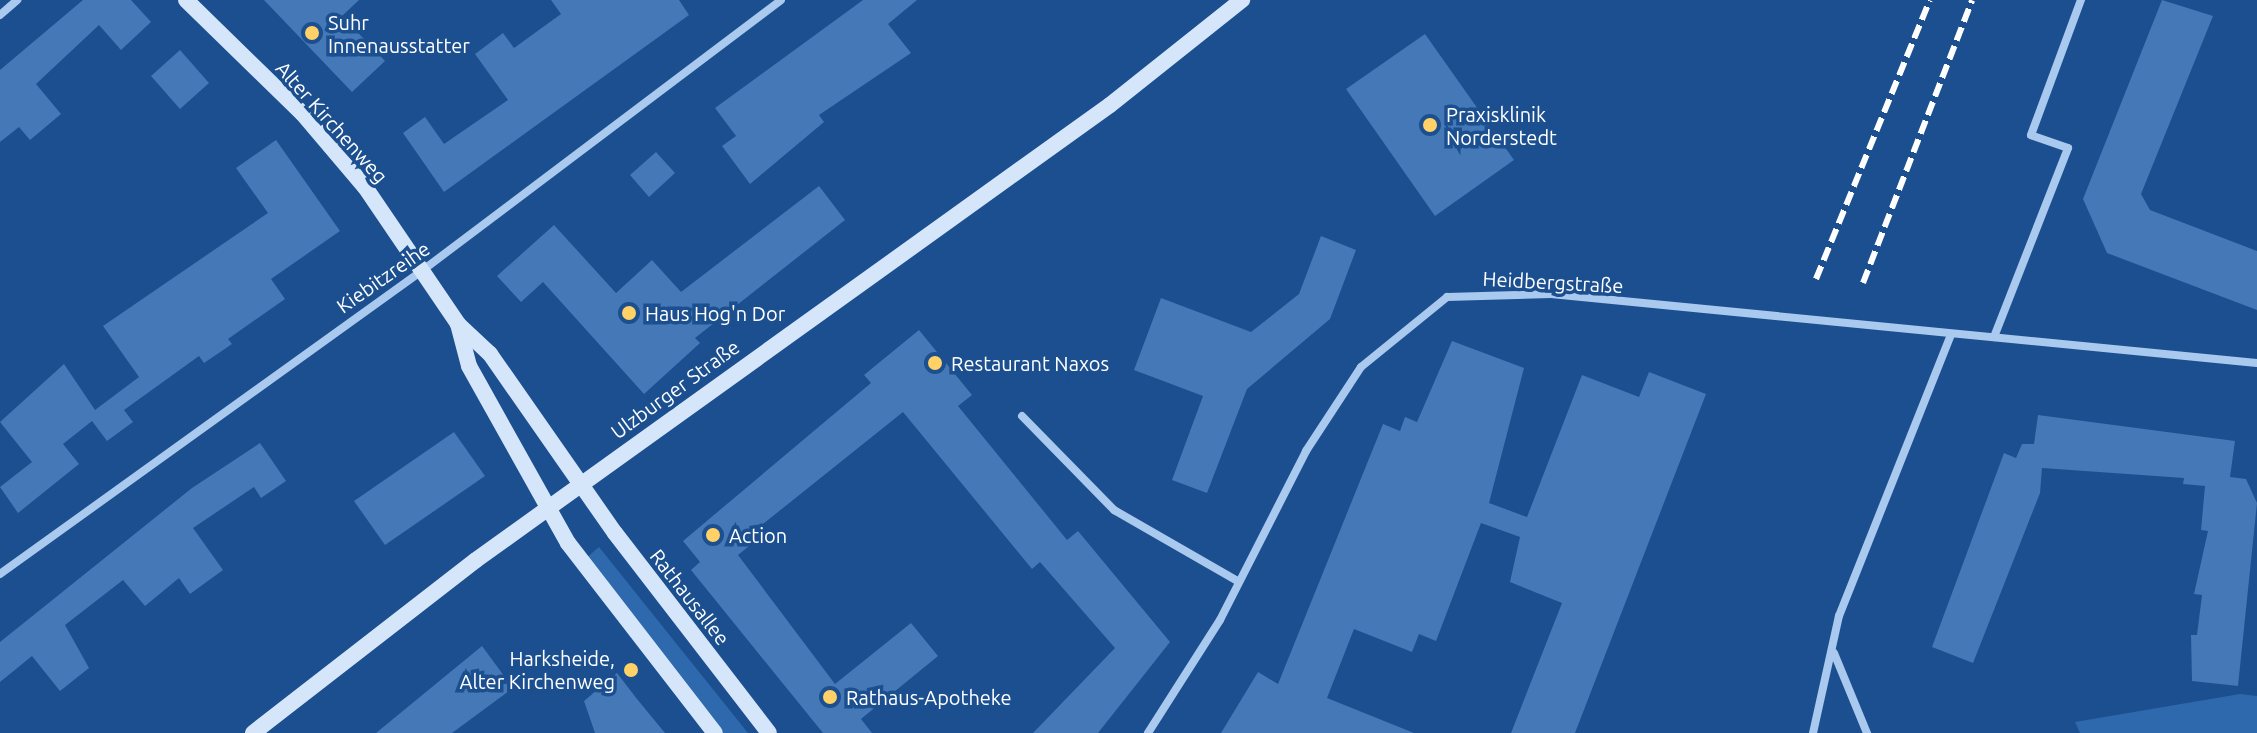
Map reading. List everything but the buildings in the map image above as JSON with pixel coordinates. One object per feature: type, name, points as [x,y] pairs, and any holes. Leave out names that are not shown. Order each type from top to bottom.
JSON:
[{"type":"main road","name":"Alter Kirchenweg","points":[[186,0],[323,136],[423,270],[458,324],[490,354],[581,483]]},
{"type":"main road","name":"Ulzburger Straße","points":[[253,733],[548,507],[1110,105],[1242,0]]},
{"type":"main road","name":"Alter Kirchenweg","points":[[458,324],[469,366],[548,507]]},
{"type":"main road","name":"Rathausallee","points":[[581,483],[769,733]]},
{"type":"main road","points":[[548,507],[588,575],[715,733]]},
{"type":"street","points":[[0,15],[17,0]]},
{"type":"street","name":"Kiebitzreihe","points":[[0,574],[423,270],[781,0]]},
{"type":"street","points":[[1994,337],[2068,148],[2031,135],[2081,0]]},
{"type":"street","name":"Heidbergstraße","points":[[1148,733],[1239,582],[1306,451],[1361,367],[1447,297],[1551,294],[2257,363]]},
{"type":"street","points":[[1813,733],[1834,652],[1839,616],[1951,334]]},
{"type":"street","points":[[1022,416],[1114,510],[1239,582]]},
{"type":"street","points":[[1834,652],[1867,733]]},
{"type":"shaded area","points":[[599,547],[748,733],[722,733],[585,559]]},
{"type":"shaded area","points":[[2240,694],[2257,696],[2257,733],[2080,733],[2075,722]]},
{"type":"railway","points":[[1816,279],[1930,0]]},
{"type":"railway","points":[[1863,283],[1972,0]]},
{"type":"place","name":"Suhr Innenausstatter","points":[[312,33]]},
{"type":"place","name":"Praxisklinik Norderstedt","points":[[1430,125]]},
{"type":"place","name":"Haus Hog'n Dor","points":[[629,313]]},
{"type":"place","name":"Restaurant Naxos","points":[[935,363]]},
{"type":"place","name":"Action","points":[[713,535]]},
{"type":"place","name":"Harksheide, Alter Kirchenweg","points":[[631,670]]},
{"type":"place","name":"Rathaus-Apotheke","points":[[830,697]]}]
